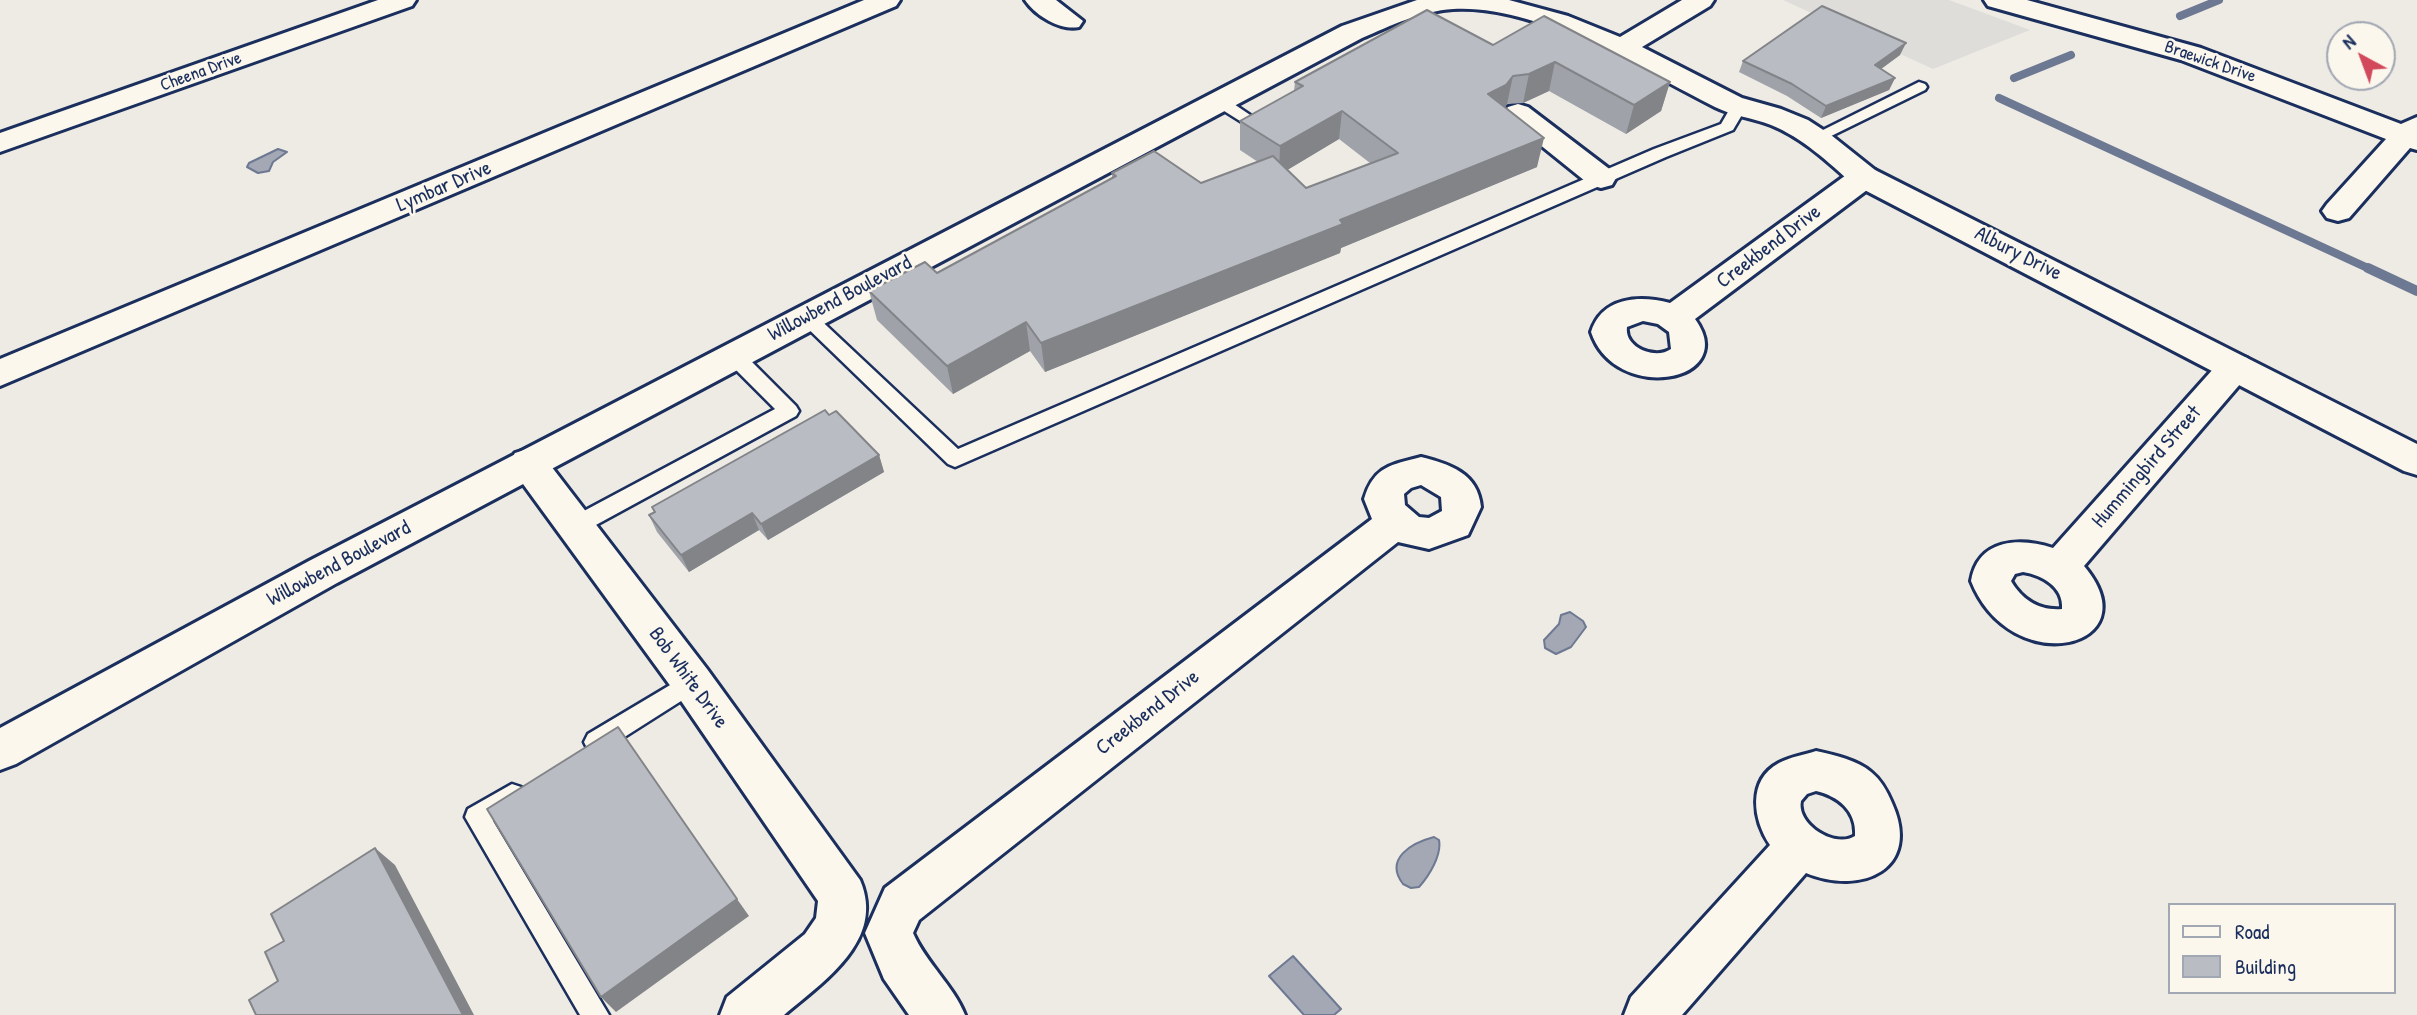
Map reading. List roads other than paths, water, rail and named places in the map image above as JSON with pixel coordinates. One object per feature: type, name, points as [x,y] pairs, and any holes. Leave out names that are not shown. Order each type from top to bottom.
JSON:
[{"type":"street","name":"Cheena Drive","points":[[0,144],[403,0]]},
{"type":"street","name":"Lymbar Drive","points":[[0,373],[887,0]]},
{"type":"street","points":[[1038,0],[1069,21]]},
{"type":"street","name":"Willowbend Boulevard","points":[[0,750],[323,572],[528,463],[1352,32],[1408,9],[1456,0],[1503,2],[1547,13],[1622,48]]},
{"type":"street","points":[[1622,48],[1701,0]]},
{"type":"street","name":"Braewick Drive","points":[[1997,0],[2191,54],[2413,135]]},
{"type":"street","name":"Albury Drive","points":[[1622,48],[1738,107],[1771,115],[1817,137],[1864,177],[2417,461]]},
{"type":"street","points":[[1738,107],[1753,128],[1796,150],[1864,177]]},
{"type":"street","points":[[1518,113],[1601,178]]},
{"type":"street","points":[[2338,211],[2413,135]]},
{"type":"street","name":"Creekbend Drive","points":[[1673,318],[1864,177]]},
{"type":"street","name":"Hummingbird Street","points":[[2059,568],[2235,367]]},
{"type":"street","name":"Bob White Drive","points":[[528,463],[692,682],[843,896],[839,927],[822,951],[745,1015]]},
{"type":"street","name":"Creekbend Drive","points":[[940,1015],[901,962],[889,933],[902,904],[1395,523]]},
{"type":"street","points":[[1649,1015],[1800,847]]},
{"type":"lane","points":[[1817,137],[1919,87]]},
{"type":"lane","points":[[1219,101],[1254,123]]},
{"type":"lane","points":[[805,317],[955,459],[1601,178],[1727,127],[1738,107]]},
{"type":"lane","points":[[575,526],[789,411],[733,355]]},
{"type":"lane","points":[[579,753],[692,682]]},
{"type":"lane","points":[[534,781],[477,817],[595,1015]]},
{"type":"waterway","points":[[2180,16],[2219,0]]},
{"type":"waterway","points":[[2014,78],[2071,55]]},
{"type":"waterway","points":[[1999,98],[2372,270]]},
{"type":"waterway","points":[[2368,268],[2417,291]]}]
